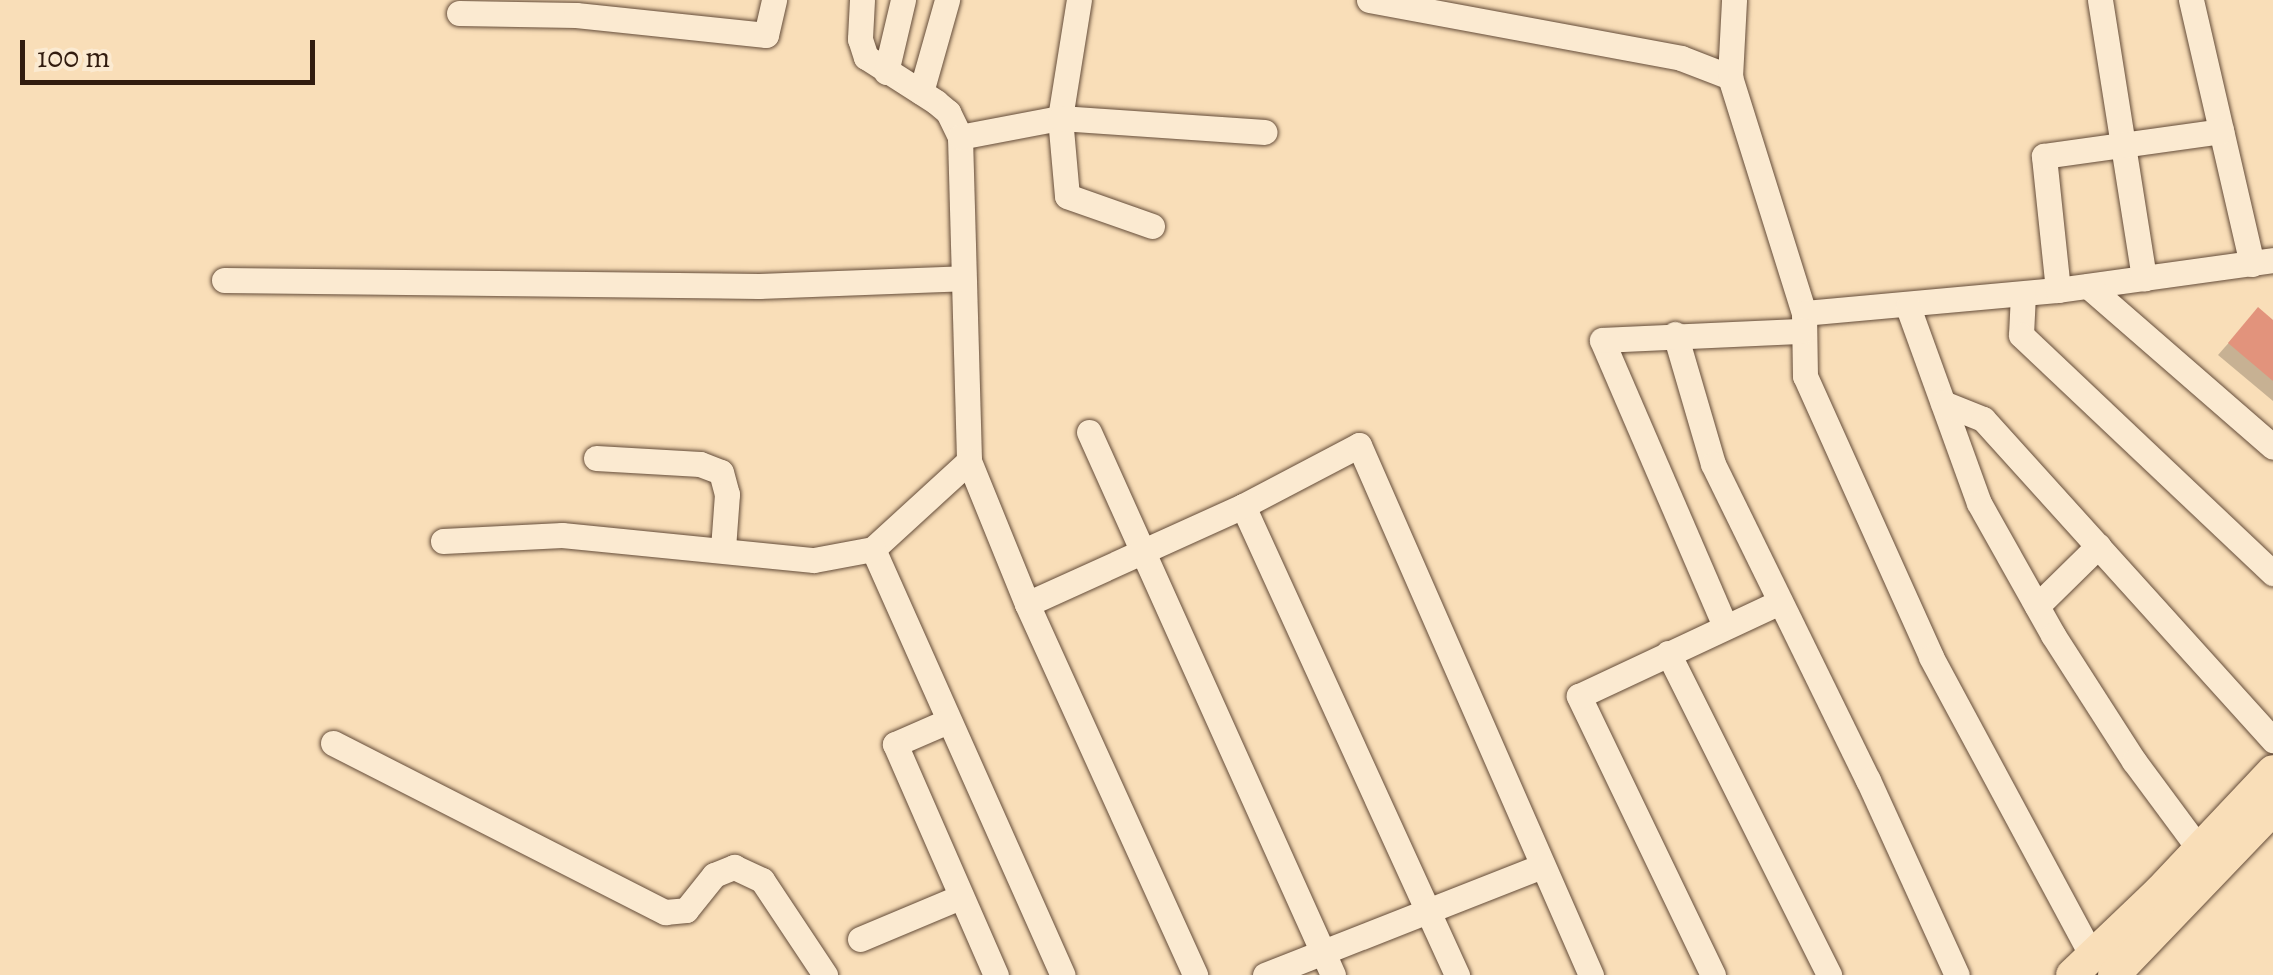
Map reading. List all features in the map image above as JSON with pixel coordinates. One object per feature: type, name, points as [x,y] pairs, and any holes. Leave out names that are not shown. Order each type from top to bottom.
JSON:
[{"type":"main road","points":[[2093,969],[2273,771]]},
{"type":"main road","points":[[2093,969],[2273,809]]},
{"type":"street","points":[[458,13],[576,15],[766,36],[774,0]]},
{"type":"street","points":[[862,0],[862,50],[886,72],[948,112],[960,137],[969,460],[1026,604],[1195,975]]},
{"type":"street","points":[[886,72],[903,0]]},
{"type":"street","points":[[921,92],[946,0]]},
{"type":"street","points":[[1078,0],[1060,118],[1068,196],[1152,226]]},
{"type":"street","points":[[1369,0],[1680,58],[1730,77]]},
{"type":"street","points":[[1734,0],[1730,77],[1804,322],[1805,376],[1931,657],[2093,969]]},
{"type":"street","points":[[2100,0],[2144,279]]},
{"type":"street","points":[[1725,626],[1602,340],[1804,322],[2263,262],[2221,131],[2191,0]]},
{"type":"street","points":[[960,137],[1060,118],[1265,132]]},
{"type":"street","points":[[2058,290],[2044,156],[2221,131]]},
{"type":"street","points":[[224,280],[760,286],[963,278]]},
{"type":"street","points":[[2088,286],[2273,447]]},
{"type":"street","points":[[2022,294],[2021,335],[2273,574]]},
{"type":"street","points":[[1908,307],[1979,503],[2037,606],[2134,761],[2200,849]]},
{"type":"street","points":[[1675,334],[1713,464],[1956,975]]},
{"type":"street","points":[[1943,403],[1983,419],[2273,740]]},
{"type":"street","points":[[1089,432],[1328,964]]},
{"type":"street","points":[[1026,604],[1242,506],[1359,445],[1591,975]]},
{"type":"street","points":[[596,458],[700,464],[720,472],[727,494],[723,548]]},
{"type":"street","points":[[443,541],[562,535],[814,560],[873,549],[969,460]]},
{"type":"street","points":[[1242,506],[1457,975]]},
{"type":"street","points":[[2037,606],[2098,546]]},
{"type":"street","points":[[873,549],[1062,975]]},
{"type":"street","points":[[1713,975],[1579,696],[1780,602]]},
{"type":"street","points":[[1668,653],[1829,975]]},
{"type":"street","points":[[948,721],[895,744],[996,975]]},
{"type":"street","points":[[333,743],[665,912],[686,910],[714,875],[734,867],[762,880],[825,975]]},
{"type":"street","points":[[1265,975],[1328,964],[1428,911],[1542,866]]},
{"type":"street","points":[[860,939],[960,897]]},
{"type":"building","points":[[2258,307],[2273,320],[2273,381],[2228,343]]}]
